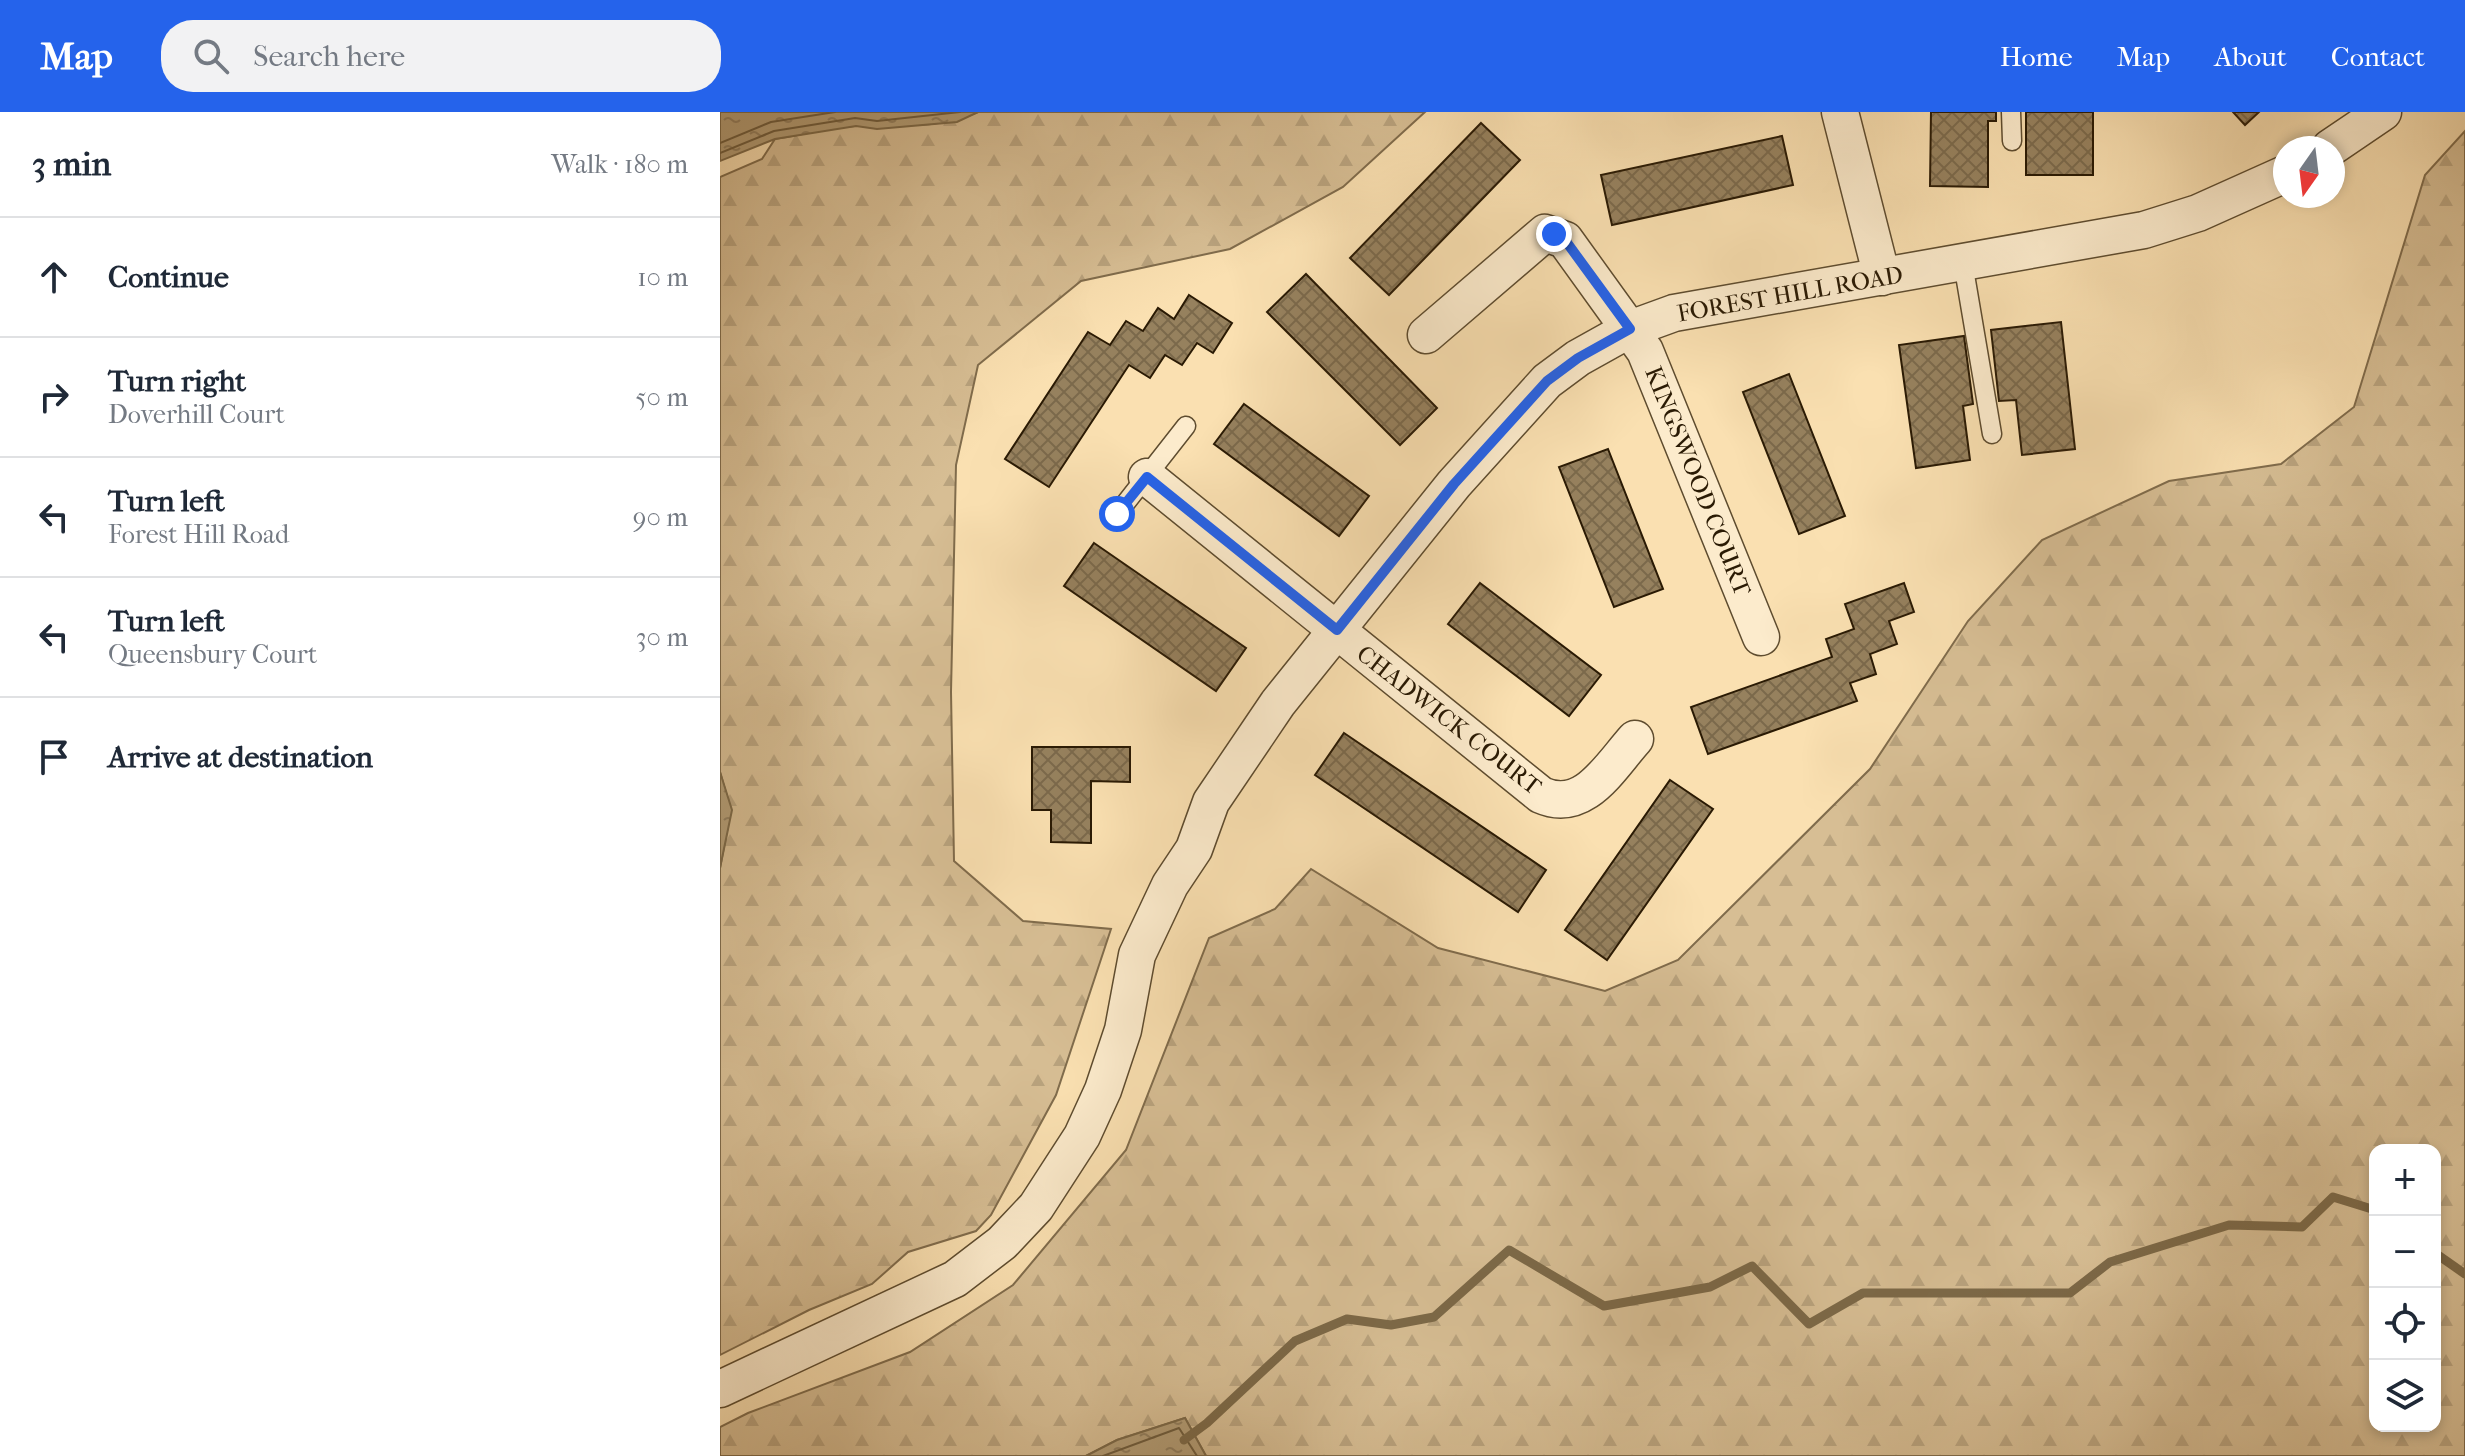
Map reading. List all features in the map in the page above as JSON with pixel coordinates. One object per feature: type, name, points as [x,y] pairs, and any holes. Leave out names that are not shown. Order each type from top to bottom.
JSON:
[{"type":"street","points":[[1840,112],[1882,277]]},
{"type":"street","points":[[2345,138],[2383,112]]},
{"type":"street","name":"FOREST HILL ROAD","points":[[720,1389],[955,1279],[1002,1243],[1036,1207],[1082,1136],[1103,1090],[1123,1030],[1137,955],[1170,885],[1194,849],[1211,802],[1278,703],[1454,484],[1547,381],[1578,358],[1630,329],[1712,305],[2144,230],[2198,213],[2273,179]]},
{"type":"street","name":"KINGSWOOD COURT","points":[[1426,335],[1545,233],[1565,240],[1645,351],[1761,637]]},
{"type":"street","points":[[1147,477],[1337,630]]},
{"type":"street","name":"CHADWICK COURT","points":[[1337,630],[1541,795],[1557,802],[1570,802],[1585,795],[1635,739]]},
{"type":"lane","points":[[2011,112],[2012,141]]},
{"type":"lane","points":[[1963,263],[1992,434]]},
{"type":"lane","points":[[1117,514],[1186,426]]},
{"type":"green space","points":[[978,112],[1425,112],[1343,187],[1230,249],[1081,281],[978,365],[956,465],[951,692],[954,861],[1023,921],[1111,929],[1056,1095],[991,1215],[976,1231],[908,1252],[872,1284],[809,1310],[720,1355],[720,868],[731,810],[720,772],[720,177],[762,159],[775,139],[855,126],[933,124]]},
{"type":"green space","points":[[2465,131],[2465,1456],[1206,1456],[1185,1418],[1117,1440],[1086,1456],[720,1456],[720,1427],[748,1413],[910,1352],[1013,1285],[1126,1150],[1209,938],[1275,909],[1311,869],[1438,948],[1605,991],[1678,960],[1870,769],[1968,621],[2042,540],[2169,481],[2281,464],[2354,407],[2425,175]]},
{"type":"water","points":[[720,112],[978,112],[957,122],[877,129],[856,126],[775,139],[720,161]]},
{"type":"water","points":[[720,772],[732,810],[720,868]]},
{"type":"water","points":[[1185,1418],[1206,1456],[1086,1456],[1117,1440]]},
{"type":"building","points":[[1931,112],[1996,112],[1996,121],[1988,121],[1988,187],[1930,186]]},
{"type":"building","points":[[2026,112],[2093,112],[2093,175],[2026,175]]},
{"type":"building","points":[[2233,112],[2259,112],[2245,125]]},
{"type":"building","points":[[1481,123],[1520,160],[1389,295],[1350,258]]},
{"type":"building","points":[[1782,136],[1793,185],[1612,225],[1601,175]]},
{"type":"building","points":[[1306,274],[1437,408],[1400,445],[1267,312]]},
{"type":"building","points":[[1189,295],[1232,323],[1213,353],[1197,343],[1182,365],[1165,355],[1150,378],[1129,365],[1049,487],[1005,459],[1088,332],[1110,345],[1126,321],[1143,331],[1158,308],[1174,319]]},
{"type":"building","points":[[2061,322],[2075,449],[2022,455],[2016,400],[1999,401],[1991,330]]},
{"type":"building","points":[[1964,336],[1973,404],[1963,406],[1970,460],[1916,468],[1899,345]]},
{"type":"building","points":[[1789,374],[1845,516],[1799,534],[1743,392]]},
{"type":"building","points":[[1244,404],[1369,496],[1339,536],[1214,444]]},
{"type":"building","points":[[1608,449],[1663,589],[1614,607],[1559,467]]},
{"type":"building","points":[[1094,543],[1246,648],[1216,691],[1064,586]]},
{"type":"building","points":[[1480,583],[1601,675],[1569,716],[1448,624]]},
{"type":"building","points":[[1904,583],[1914,612],[1889,621],[1897,644],[1870,654],[1876,674],[1850,683],[1857,701],[1708,754],[1691,707],[1832,657],[1826,639],[1854,629],[1845,604]]},
{"type":"building","points":[[1344,733],[1546,870],[1518,912],[1315,775]]},
{"type":"building","points":[[1032,747],[1130,747],[1130,782],[1091,781],[1091,843],[1051,842],[1051,810],[1032,810]]},
{"type":"building","points":[[1670,780],[1713,809],[1607,960],[1565,930]]},
{"type":"waterway","points":[[1184,1440],[1207,1423],[1295,1341],[1347,1319],[1391,1325],[1434,1317],[1509,1250],[1604,1306],[1710,1287],[1752,1266],[1809,1324],[1863,1293],[2070,1293],[2110,1262],[2229,1225],[2302,1227],[2333,1197],[2369,1208]]},
{"type":"waterway","points":[[2441,1257],[2465,1274]]},
{"type":"route","points":[[1117,514],[1147,477],[1337,630],[1454,484],[1547,381],[1578,358],[1630,329],[1565,240],[1554,234]]}]
